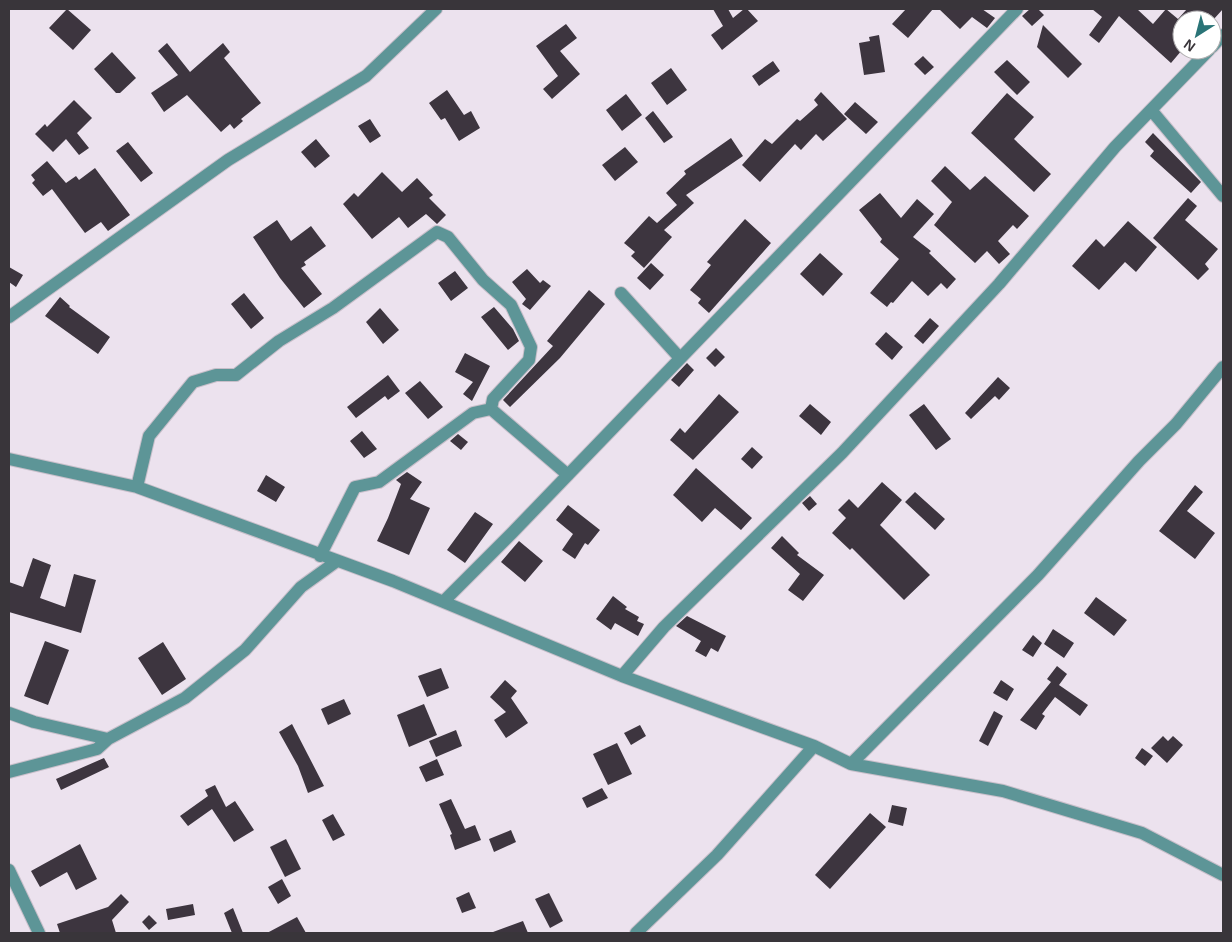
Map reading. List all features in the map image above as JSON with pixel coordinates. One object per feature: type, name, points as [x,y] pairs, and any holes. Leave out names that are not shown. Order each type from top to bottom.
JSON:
[{"type":"street","points":[[9,317],[228,160],[366,76],[436,9]]},
{"type":"street","points":[[444,601],[1017,9]]},
{"type":"street","points":[[622,676],[664,627],[842,453],[999,284],[1116,147],[1200,60]]},
{"type":"street","points":[[1152,111],[1223,196]]},
{"type":"street","points":[[137,487],[149,436],[193,382],[216,375],[236,375],[279,341],[333,308],[436,232],[448,237],[483,280],[511,305],[531,347],[529,360],[493,399],[491,409]]},
{"type":"street","points":[[621,292],[679,357]]},
{"type":"street","points":[[851,764],[1038,575],[1139,461],[1176,424],[1223,367]]},
{"type":"street","points":[[491,409],[568,475]]},
{"type":"street","points":[[320,556],[356,487],[379,482],[473,414],[491,409]]},
{"type":"street","points":[[9,459],[137,487],[444,601],[622,676],[814,746],[851,764],[1022,797],[1142,833],[1223,875]]},
{"type":"street","points":[[9,772],[97,749],[108,738],[186,698],[244,650],[301,587],[337,561]]},
{"type":"street","points":[[9,713],[34,722],[108,738]]},
{"type":"street","points":[[636,933],[717,854],[814,746]]},
{"type":"street","points":[[9,870],[39,933]]},
{"type":"building","points":[[67,9],[91,30],[73,50],[49,28]]},
{"type":"building","points":[[713,9],[728,9],[733,18],[744,9],[747,9],[758,21],[722,50],[711,35],[723,26]]},
{"type":"building","points":[[906,9],[933,9],[908,38],[892,24]]},
{"type":"building","points":[[939,9],[982,9],[995,18],[987,28],[972,17],[960,29]]},
{"type":"building","points":[[1030,9],[1038,9],[1044,15],[1032,26],[1022,16]]},
{"type":"building","points":[[1092,9],[1137,9],[1153,24],[1166,9],[1172,14],[1172,60],[1174,60],[1171,63],[1119,16],[1099,43],[1089,35],[1102,17]]},
{"type":"building","points":[[1187,9],[1222,10],[1186,10]]},
{"type":"building","points":[[566,24],[577,38],[560,51],[580,74],[552,99],[543,89],[558,76],[536,46]]},
{"type":"building","points":[[1043,25],[1082,64],[1068,78],[1037,47]]},
{"type":"building","points":[[879,35],[885,72],[864,75],[859,43],[870,41],[869,37]]},
{"type":"building","points":[[167,43],[190,72],[223,43],[230,52],[224,58],[261,103],[241,119],[243,121],[234,129],[230,124],[221,132],[187,95],[164,112],[151,93],[178,75],[158,51]]},
{"type":"building","points":[[112,52],[136,78],[120,93],[116,93],[94,69]]},
{"type":"building","points":[[923,56],[934,67],[925,75],[914,64]]},
{"type":"building","points":[[1007,60],[1030,82],[1017,95],[994,72]]},
{"type":"building","points":[[773,61],[780,71],[759,86],[752,76]]},
{"type":"building","points":[[671,68],[687,90],[667,105],[651,83]]},
{"type":"building","points":[[447,90],[464,115],[471,111],[480,128],[459,141],[445,118],[441,120],[429,103]]},
{"type":"building","points":[[821,92],[847,119],[823,141],[816,134],[801,150],[795,144],[760,182],[742,165],[765,139],[772,144],[797,119],[800,121],[818,105],[814,100]]},
{"type":"building","points":[[1007,93],[1034,117],[1014,139],[1051,174],[1034,192],[971,133]]},
{"type":"building","points":[[626,94],[642,115],[622,131],[606,110]]},
{"type":"building","points":[[74,100],[92,118],[77,133],[89,148],[79,155],[66,139],[53,152],[35,134],[45,124],[47,127]]},
{"type":"building","points":[[855,102],[878,122],[866,134],[844,114]]},
{"type":"building","points":[[653,111],[673,137],[664,143],[645,118]]},
{"type":"building","points":[[370,119],[381,136],[370,143],[358,126]]},
{"type":"building","points":[[1153,133],[1201,182],[1191,193],[1150,156],[1154,151],[1145,142]]},
{"type":"building","points":[[731,138],[743,156],[686,195],[694,203],[664,230],[672,237],[644,268],[631,256],[635,252],[624,243],[649,216],[657,223],[677,205],[666,193],[686,174],[684,171]]},
{"type":"building","points":[[316,139],[330,156],[315,168],[301,152]]},
{"type":"building","points":[[128,142],[153,173],[141,182],[116,151]]},
{"type":"building","points":[[625,147],[638,162],[615,181],[602,165]]},
{"type":"building","points":[[47,161],[66,183],[76,176],[79,180],[95,168],[130,215],[108,231],[101,222],[85,233],[52,189],[43,196],[32,183],[35,180],[31,175]]},
{"type":"building","points":[[945,166],[970,190],[985,176],[1029,216],[1017,229],[1013,225],[998,241],[1010,254],[999,264],[987,251],[975,263],[934,225],[952,202],[931,181]]},
{"type":"building","points":[[382,172],[402,192],[417,178],[433,195],[429,198],[446,215],[437,224],[426,214],[408,228],[399,217],[372,239],[343,204],[354,193],[358,197]]},
{"type":"building","points":[[880,193],[901,218],[917,199],[934,214],[913,237],[931,251],[929,253],[956,279],[947,289],[941,283],[928,296],[912,281],[893,303],[891,302],[887,307],[870,293],[899,259],[880,242],[882,239],[859,210]]},
{"type":"building","points":[[1188,198],[1197,206],[1185,220],[1218,249],[1205,264],[1209,269],[1198,280],[1153,238]]},
{"type":"building","points":[[745,219],[771,243],[709,313],[698,303],[701,299],[690,290],[711,265],[707,262]]},
{"type":"building","points":[[277,220],[291,241],[311,226],[326,246],[304,262],[306,265],[301,268],[322,294],[304,308],[280,278],[253,237]]},
{"type":"building","points":[[1128,221],[1157,247],[1136,272],[1125,262],[1099,290],[1072,266],[1096,239],[1104,247]]},
{"type":"building","points":[[820,253],[843,274],[823,296],[800,274]]},
{"type":"building","points":[[651,263],[664,275],[650,290],[637,278]]},
{"type":"building","points":[[9,267],[23,275],[16,287],[9,282]]},
{"type":"building","points":[[527,269],[540,283],[543,280],[551,286],[530,310],[522,304],[526,299],[512,282]]},
{"type":"building","points":[[455,271],[468,288],[451,301],[438,283]]},
{"type":"building","points":[[589,290],[605,304],[560,358],[510,407],[503,400],[553,346],[547,341]]},
{"type":"building","points":[[244,293],[264,318],[251,329],[231,304]]},
{"type":"building","points":[[60,297],[69,307],[110,337],[98,354],[45,316]]},
{"type":"building","points":[[494,307],[513,329],[519,341],[508,350],[481,317]]},
{"type":"building","points":[[380,308],[399,330],[383,344],[366,322]]},
{"type":"building","points":[[930,318],[939,326],[923,344],[914,336]]},
{"type":"building","points":[[886,332],[903,347],[892,360],[875,344]]},
{"type":"building","points":[[716,348],[725,357],[715,367],[706,358]]},
{"type":"building","points":[[465,353],[490,366],[472,401],[463,394],[473,382],[455,372]]},
{"type":"building","points":[[687,363],[694,370],[679,387],[671,380]]},
{"type":"building","points":[[388,375],[400,391],[388,400],[385,396],[356,418],[347,407]]},
{"type":"building","points":[[998,377],[1010,388],[999,400],[995,396],[971,419],[965,413]]},
{"type":"building","points":[[420,381],[443,407],[428,419],[405,393]]},
{"type":"building","points":[[719,394],[739,412],[693,460],[670,440],[680,428],[685,433]]},
{"type":"building","points":[[810,404],[831,422],[821,435],[799,416]]},
{"type":"building","points":[[924,404],[951,439],[936,450],[909,415]]},
{"type":"building","points":[[362,431],[377,449],[364,458],[350,441]]},
{"type":"building","points":[[458,434],[468,442],[461,450],[450,441]]},
{"type":"building","points":[[752,447],[763,457],[752,469],[741,459]]},
{"type":"building","points":[[696,468],[752,518],[741,530],[715,508],[702,522],[673,495]]},
{"type":"building","points":[[407,472],[422,482],[410,499],[430,508],[409,555],[377,541],[401,484],[396,480]]},
{"type":"building","points":[[266,475],[285,487],[276,502],[257,491]]},
{"type":"building","points":[[882,482],[902,500],[880,525],[930,575],[904,600],[852,548],[850,550],[832,533],[846,518],[838,510],[849,499],[858,508]]},
{"type":"building","points":[[1195,485],[1203,492],[1187,511],[1215,533],[1195,559],[1159,531]]},
{"type":"building","points":[[915,492],[945,519],[935,530],[905,502]]},
{"type":"building","points":[[810,496],[817,504],[809,511],[802,503]]},
{"type":"building","points":[[568,505],[600,530],[588,545],[585,543],[575,559],[562,550],[573,534],[556,520]]},
{"type":"building","points":[[475,512],[493,524],[465,563],[447,550]]},
{"type":"building","points":[[782,536],[799,553],[797,555],[824,575],[803,601],[788,590],[800,574],[771,548]]},
{"type":"building","points":[[519,541],[543,561],[525,582],[501,562]]},
{"type":"building","points":[[33,558],[51,565],[40,598],[65,607],[74,574],[96,580],[81,633],[9,612],[9,582],[23,587]]},
{"type":"building","points":[[613,596],[627,607],[625,609],[639,617],[637,621],[644,624],[638,636],[615,623],[611,630],[596,619]]},
{"type":"building","points":[[1096,597],[1127,620],[1114,636],[1084,613]]},
{"type":"building","points":[[687,616],[726,636],[718,652],[711,648],[706,657],[695,651],[701,641],[676,626]]},
{"type":"building","points":[[1053,629],[1074,643],[1064,658],[1044,644]]},
{"type":"building","points":[[1033,635],[1042,643],[1033,657],[1022,650]]},
{"type":"building","points":[[45,641],[69,650],[48,705],[24,696]]},
{"type":"building","points":[[163,642],[186,679],[162,695],[138,658]]},
{"type":"building","points":[[1057,666],[1067,674],[1059,685],[1088,705],[1080,716],[1055,697],[1042,714],[1045,716],[1036,730],[1020,720],[1051,682],[1047,679]]},
{"type":"building","points":[[441,668],[449,688],[427,697],[418,676]]},
{"type":"building","points":[[505,680],[517,691],[511,698],[528,723],[506,738],[494,720],[506,712],[490,697]]},
{"type":"building","points":[[1001,680],[1014,689],[1007,701],[993,693]]},
{"type":"building","points":[[344,699],[351,714],[328,725],[321,709]]},
{"type":"building","points":[[424,704],[437,735],[409,747],[397,715]]},
{"type":"building","points":[[994,711],[1003,716],[988,746],[979,741]]},
{"type":"building","points":[[292,724],[324,786],[308,793],[298,766],[279,732]]},
{"type":"building","points":[[640,725],[646,736],[631,745],[624,733]]},
{"type":"building","points":[[456,730],[462,746],[436,757],[429,741]]},
{"type":"building","points":[[1163,736],[1168,741],[1173,736],[1183,745],[1167,763],[1151,748]]},
{"type":"building","points":[[617,743],[632,774],[608,785],[593,754]]},
{"type":"building","points":[[1142,748],[1153,756],[1145,766],[1135,758]]},
{"type":"building","points":[[104,758],[109,767],[61,790],[56,779]]},
{"type":"building","points":[[437,759],[444,775],[426,782],[419,767]]},
{"type":"building","points":[[215,785],[226,807],[235,801],[254,830],[234,842],[212,809],[188,826],[180,816],[208,796],[205,790]]},
{"type":"building","points":[[602,788],[608,798],[587,808],[582,798]]},
{"type":"building","points":[[451,799],[465,829],[475,825],[481,840],[455,850],[450,835],[452,834],[439,804]]},
{"type":"building","points":[[892,805],[907,808],[903,826],[888,822]]},
{"type":"building","points":[[870,813],[886,827],[830,889],[815,875]]},
{"type":"building","points":[[333,814],[345,835],[333,841],[322,820]]},
{"type":"building","points":[[511,830],[516,842],[494,852],[489,839]]},
{"type":"building","points":[[286,839],[301,869],[285,877],[270,847]]},
{"type":"building","points":[[80,844],[97,879],[76,890],[67,872],[40,887],[31,871]]},
{"type":"building","points":[[282,879],[291,896],[278,904],[268,887]]},
{"type":"building","points":[[469,892],[476,908],[462,913],[456,898]]},
{"type":"building","points":[[549,893],[563,921],[550,928],[535,899]]},
{"type":"building","points":[[121,894],[129,902],[112,920],[116,933],[60,933],[57,924],[108,907]]},
{"type":"building","points":[[193,904],[195,915],[168,920],[166,909]]},
{"type":"building","points":[[233,908],[243,933],[232,933],[224,913]]},
{"type":"building","points":[[149,915],[157,923],[149,930],[142,922]]},
{"type":"building","points":[[297,917],[306,933],[267,933]]},
{"type":"building","points":[[523,921],[528,933],[493,932]]}]
